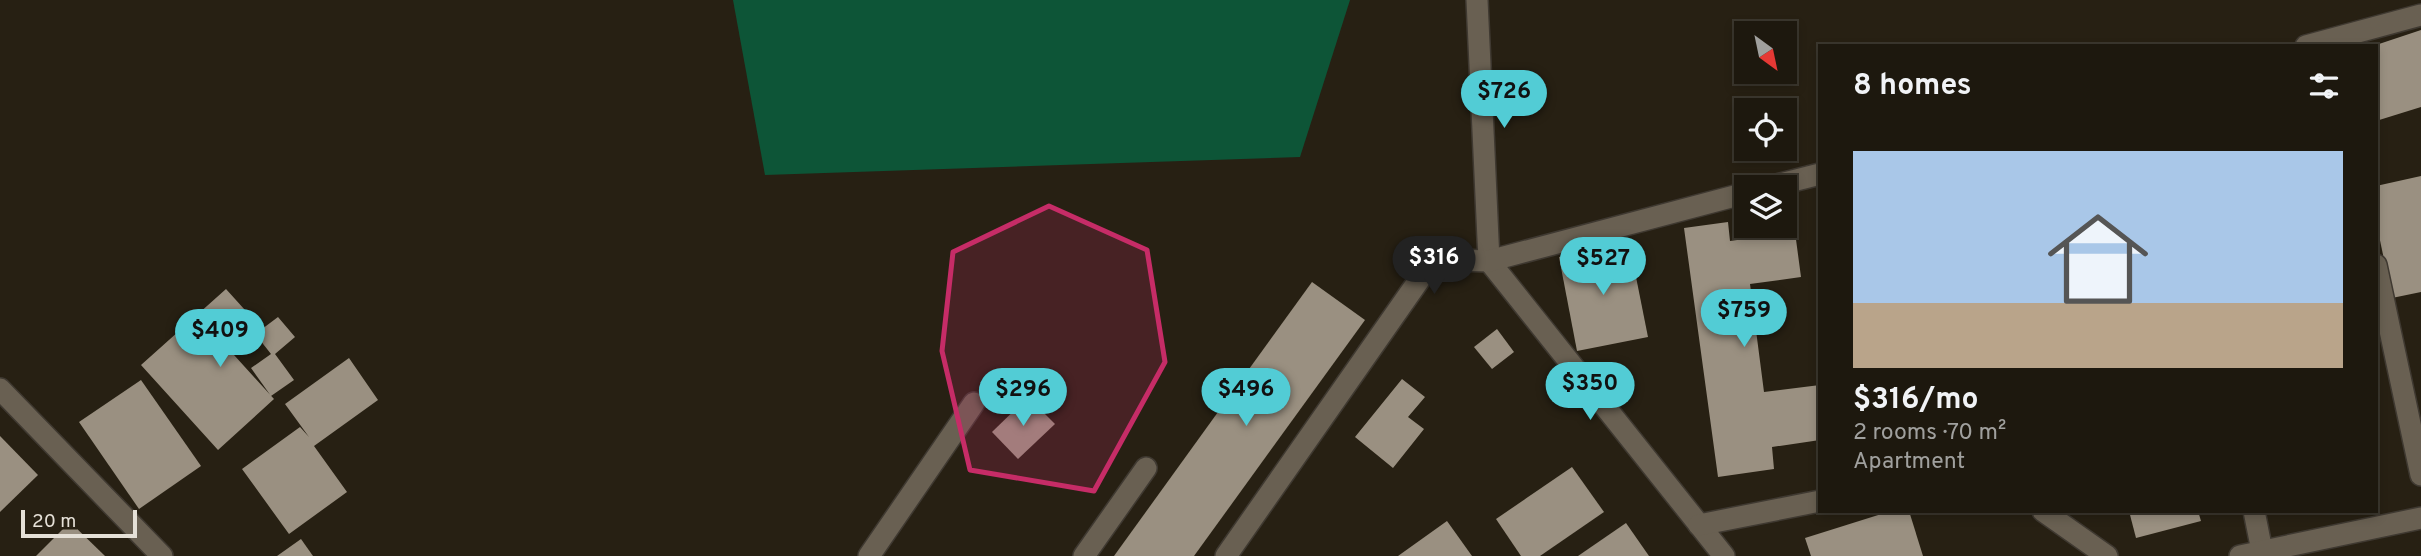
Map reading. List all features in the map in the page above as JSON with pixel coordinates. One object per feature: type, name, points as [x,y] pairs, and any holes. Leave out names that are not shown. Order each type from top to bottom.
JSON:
[{"type":"street","points":[[1477,0],[1489,261],[1724,556]]},
{"type":"street","points":[[2330,43],[2421,15]]},
{"type":"street","points":[[1797,184],[1818,181]]},
{"type":"street","points":[[1226,556],[1424,273],[1455,260],[1489,261],[1734,196]]},
{"type":"street","points":[[2378,273],[2421,475]]},
{"type":"street","points":[[0,389],[162,556]]},
{"type":"street","points":[[869,556],[974,403]]},
{"type":"street","points":[[1084,556],[1146,468]]},
{"type":"street","points":[[1699,525],[1818,501]]},
{"type":"street","points":[[2046,513],[2107,556]]},
{"type":"street","points":[[2254,513],[2262,551]]},
{"type":"street","points":[[2240,556],[2421,518]]},
{"type":"highlighted area","points":[[1049,206],[1147,250],[1165,362],[1094,491],[970,470],[942,351],[953,252]]},
{"type":"green space","points":[[733,0],[1350,0],[1300,157],[765,175]]},
{"type":"building","points":[[2421,30],[2421,107],[2378,120],[2378,44]]},
{"type":"building","points":[[2421,176],[2421,292],[2392,298],[2378,231],[2378,186]]},
{"type":"building","points":[[1728,222],[1730,241],[1796,238],[1801,277],[1750,284],[1764,392],[1818,385],[1818,440],[1772,447],[1774,469],[1718,477],[1684,228]]},
{"type":"building","points":[[1629,242],[1648,337],[1577,351],[1559,257]]},
{"type":"building","points":[[1312,282],[1365,320],[1194,556],[1114,556]]},
{"type":"building","points":[[226,289],[262,329],[278,317],[295,337],[275,354],[294,380],[271,396],[274,399],[218,450],[141,365]],"holes":[[[256,335],[271,354],[251,368],[270,395],[234,355]]]},
{"type":"building","points":[[1497,329],[1514,352],[1492,369],[1474,347]]},
{"type":"building","points":[[349,358],[378,400],[314,446],[347,492],[289,534],[242,469],[300,427],[309,437],[285,404]]},
{"type":"building","points":[[1402,379],[1425,397],[1408,417],[1424,429],[1393,468],[1355,437]]},
{"type":"building","points":[[141,380],[201,466],[139,509],[79,422]]},
{"type":"building","points":[[1028,397],[1055,424],[1018,459],[992,432]]},
{"type":"building","points":[[0,436],[38,475],[0,512]]},
{"type":"building","points":[[1572,467],[1604,512],[1540,556],[1521,556],[1496,519]]},
{"type":"building","points":[[1885,513],[1910,513],[1923,556],[1811,556],[1805,538]]},
{"type":"building","points":[[2130,513],[2199,513],[2201,521],[2136,538]]},
{"type":"building","points":[[1447,521],[1472,556],[1398,556]]},
{"type":"building","points":[[70,522],[105,556],[36,556]]},
{"type":"building","points":[[1626,523],[1649,556],[1578,556]]},
{"type":"building","points":[[301,539],[313,556],[277,556]]}]
